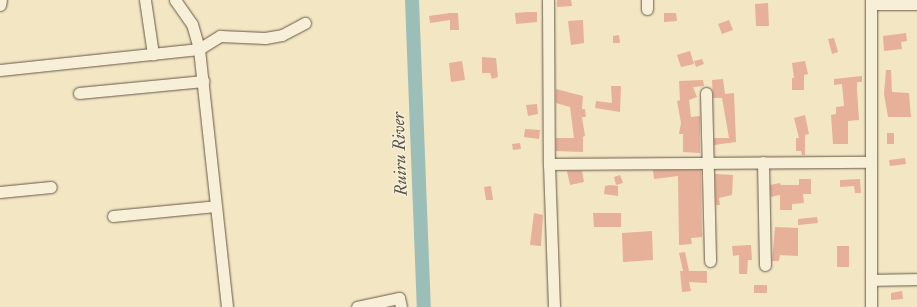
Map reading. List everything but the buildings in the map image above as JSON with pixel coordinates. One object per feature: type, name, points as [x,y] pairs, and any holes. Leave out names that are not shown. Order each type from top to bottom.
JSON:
[{"type":"street","points":[[0,5],[1,0]]},
{"type":"street","points":[[145,0],[153,54]]},
{"type":"street","points":[[175,0],[192,24],[199,49],[227,307]]},
{"type":"street","points":[[548,0],[549,164],[554,307]]},
{"type":"street","points":[[871,307],[871,2],[917,4]]},
{"type":"street","points":[[0,70],[199,49],[220,36],[265,38],[282,35],[305,23]]},
{"type":"street","points":[[79,93],[203,81]]},
{"type":"street","points":[[706,93],[710,261]]},
{"type":"street","points":[[763,162],[765,265]]},
{"type":"street","points":[[549,164],[871,162]]},
{"type":"street","points":[[0,192],[51,187]]},
{"type":"street","points":[[113,216],[216,206]]},
{"type":"street","points":[[871,280],[917,280]]},
{"type":"street","points":[[357,307],[399,298],[401,307]]},
{"type":"waterway","name":"Ruiru River","points":[[412,0],[424,307]]}]
